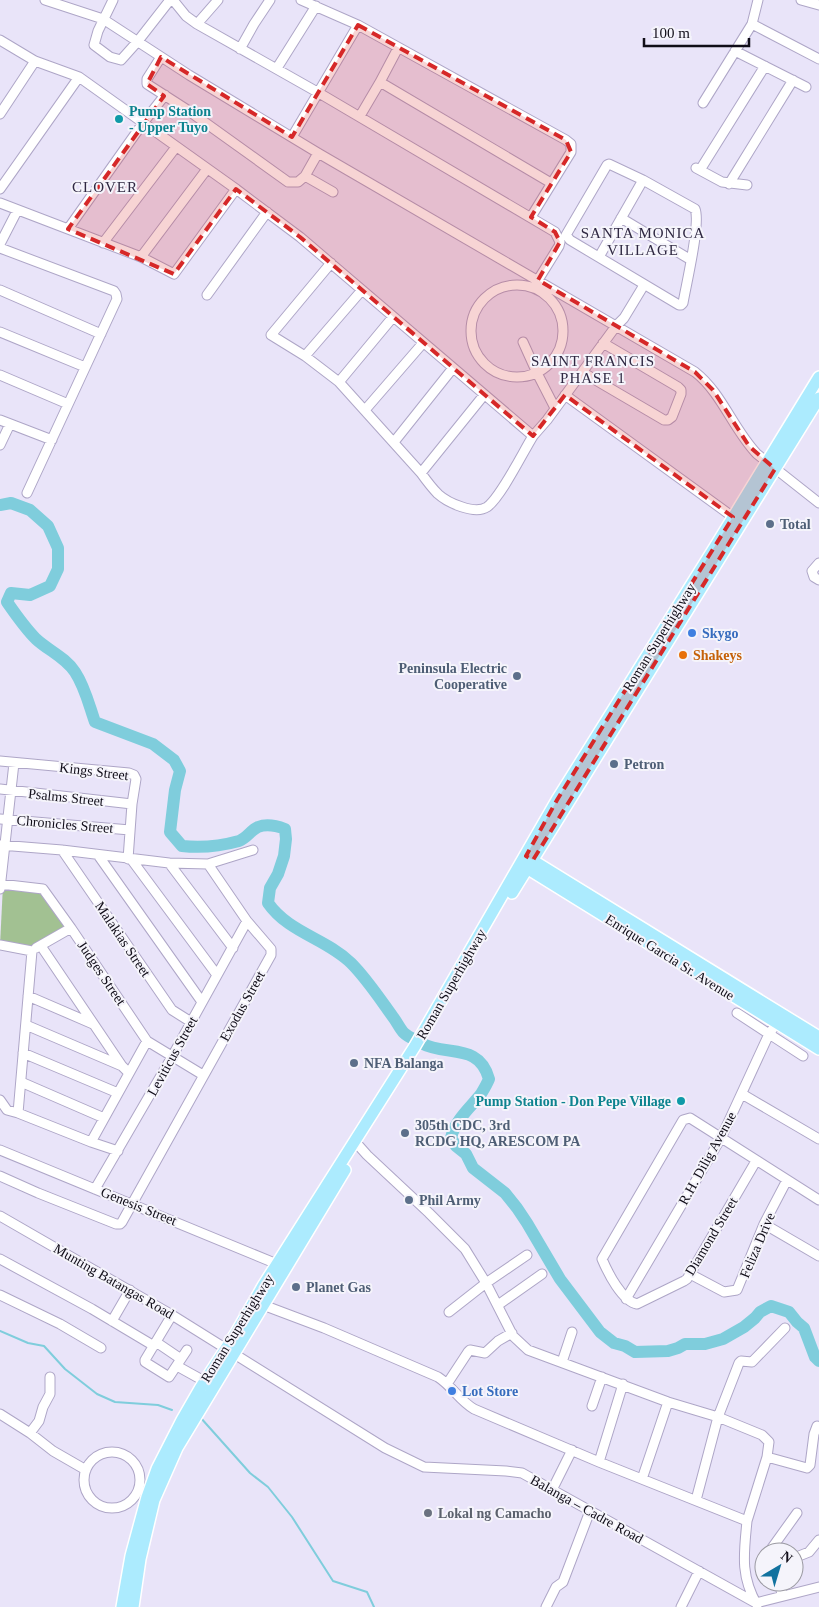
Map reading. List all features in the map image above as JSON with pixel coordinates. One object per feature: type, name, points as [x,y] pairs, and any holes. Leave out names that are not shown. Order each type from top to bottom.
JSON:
[{"type":"main road","name":"Roman Superhighway","points":[[122,1607],[142,1495],[204,1381],[230,1351],[263,1305],[360,1146],[527,862],[771,465],[819,377]]},
{"type":"main road","name":"Roman Superhighway","points":[[527,862],[557,800],[733,518],[819,398]]},
{"type":"main road","name":"Enrique Garcia Sr. Avenue","points":[[527,862],[780,1019],[819,1049]]},
{"type":"main road","name":"Enrique Garcia Sr. Avenue","points":[[780,1019],[819,1037]]},
{"type":"main road","name":"Roman Superhighway","points":[[133,1607],[140,1559],[154,1500],[177,1448],[277,1264],[417,1047]]},
{"type":"street","points":[[45,0],[103,19],[292,138],[695,372],[706,380],[740,435],[757,454],[819,503]]},
{"type":"street","points":[[113,0],[103,19],[94,44],[110,57],[121,60],[171,0],[186,16],[198,24],[360,116],[555,232],[560,242],[538,280]]},
{"type":"street","points":[[198,24],[218,0]]},
{"type":"street","points":[[240,49],[270,0]]},
{"type":"street","points":[[302,0],[358,25],[571,144],[572,148],[532,217]]},
{"type":"street","points":[[703,102],[752,24],[758,0]]},
{"type":"street","points":[[801,0],[819,5]]},
{"type":"street","points":[[277,68],[316,6]]},
{"type":"street","points":[[752,24],[819,58]]},
{"type":"street","points":[[292,138],[358,25]]},
{"type":"street","points":[[0,40],[35,61],[79,77],[267,212],[331,263],[533,436]]},
{"type":"street","points":[[360,116],[398,48]]},
{"type":"street","points":[[735,51],[806,87]]},
{"type":"street","points":[[161,57],[147,79],[146,84],[165,95],[288,182],[298,182],[305,176],[318,152]]},
{"type":"street","points":[[0,114],[35,61]]},
{"type":"street","points":[[747,185],[722,182],[698,169],[765,66]]},
{"type":"street","points":[[0,189],[79,77]]},
{"type":"street","points":[[729,184],[793,80]]},
{"type":"street","points":[[380,82],[551,183]]},
{"type":"street","points":[[68,229],[165,95]]},
{"type":"street","points":[[103,243],[176,147]]},
{"type":"street","points":[[612,164],[644,180],[694,210],[697,220],[683,303],[681,305],[599,257],[570,240],[566,235],[606,165],[612,164]]},
{"type":"street","points":[[141,257],[207,169]]},
{"type":"street","points":[[305,176],[333,192]]},
{"type":"street","points":[[599,257],[644,180]]},
{"type":"street","points":[[0,203],[141,257],[174,274],[236,189]]},
{"type":"street","points":[[0,244],[18,211]]},
{"type":"street","points":[[208,295],[267,212]]},
{"type":"street","points":[[621,218],[691,260]]},
{"type":"street","points":[[0,248],[114,291],[117,299],[27,493]]},
{"type":"street","points":[[331,263],[271,335],[305,356],[339,382],[394,442],[437,493],[454,504],[477,510],[486,508],[500,492],[533,436],[624,318],[644,285]]},
{"type":"street","points":[[515,284],[532,286],[547,295],[558,308],[564,326],[562,344],[553,361],[536,373],[520,377],[501,374],[485,364],[474,349],[470,330],[474,313],[484,298],[499,288],[515,284]]},
{"type":"street","points":[[0,290],[101,334]]},
{"type":"street","points":[[305,356],[362,290]]},
{"type":"street","points":[[339,382],[393,317]]},
{"type":"street","points":[[0,332],[85,367]]},
{"type":"street","points":[[523,342],[536,373],[555,408]]},
{"type":"street","points":[[365,410],[423,343]]},
{"type":"street","points":[[582,372],[664,420],[672,417],[682,394],[681,390],[603,343]]},
{"type":"street","points":[[394,442],[453,368]]},
{"type":"street","points":[[0,375],[68,404]]},
{"type":"street","points":[[421,473],[484,395]]},
{"type":"street","points":[[565,395],[733,518]]},
{"type":"street","points":[[0,420],[52,440]]},
{"type":"street","points":[[0,445],[10,424]]},
{"type":"street","points":[[819,563],[812,571],[814,577],[819,580]]},
{"type":"street","name":"Kings Street","points":[[0,761],[134,775],[136,779],[130,830],[130,859]]},
{"type":"street","points":[[0,890],[4,819],[11,790],[14,763]]},
{"type":"street","name":"Psalms Street","points":[[0,789],[132,804]]},
{"type":"street","name":"Chronicles Street","points":[[4,819],[130,830]]},
{"type":"street","points":[[2,845],[169,863],[208,864],[253,850]]},
{"type":"street","name":"Malakias Street","points":[[62,850],[172,1010],[191,1022]]},
{"type":"street","points":[[98,855],[202,1002]]},
{"type":"street","points":[[130,859],[217,975]]},
{"type":"street","points":[[169,863],[232,948]]},
{"type":"street","name":"Exodus Street","points":[[0,1176],[116,1224],[122,1222],[134,1204],[203,1074],[271,955],[271,949],[268,944],[247,921],[208,864]]},
{"type":"street","name":"Judges Street","points":[[0,884],[43,889],[147,1041],[203,1074]]},
{"type":"street","name":"Leviticus Street","points":[[95,1189],[173,1056],[247,921]]},
{"type":"street","points":[[0,945],[32,951],[71,928]]},
{"type":"street","points":[[41,946],[125,1069]]},
{"type":"street","points":[[18,1113],[32,951]]},
{"type":"street","points":[[28,996],[94,1024]]},
{"type":"street","points":[[737,1013],[803,1056]]},
{"type":"street","name":"R.H. Dilig Avenue","points":[[626,1299],[721,1138],[769,1034],[780,1019]]},
{"type":"street","points":[[26,1024],[125,1069]]},
{"type":"street","points":[[90,1142],[118,1093],[125,1069],[147,1041]]},
{"type":"street","points":[[23,1053],[118,1093]]},
{"type":"street","points":[[21,1082],[104,1118]]},
{"type":"street","points":[[742,1094],[819,1139]]},
{"type":"street","points":[[0,1100],[7,1110],[118,1152]]},
{"type":"street","points":[[626,1299],[602,1259],[683,1120],[690,1118],[819,1200]]},
{"type":"street","points":[[360,1146],[367,1155],[465,1249],[498,1304],[512,1333],[517,1341],[528,1350],[668,1402],[718,1417],[765,1436],[769,1442],[767,1457],[747,1521],[743,1558],[748,1583],[757,1605],[819,1587]]},
{"type":"street","name":"Genesis Street","points":[[0,1150],[277,1264]]},
{"type":"street","name":"Diamond Street","points":[[626,1299],[637,1304],[684,1282],[756,1161]]},
{"type":"street","name":"Feliza Drive","points":[[690,1274],[724,1292],[737,1290],[764,1224],[787,1180]]},
{"type":"street","name":"Munting Batangas Road","points":[[0,1216],[172,1314],[230,1351]]},
{"type":"street","points":[[764,1224],[819,1256]]},
{"type":"street","points":[[450,1312],[527,1255]]},
{"type":"street","points":[[0,1259],[155,1344],[204,1381]]},
{"type":"street","points":[[498,1304],[542,1274]]},
{"type":"street","points":[[112,1321],[130,1290]]},
{"type":"street","points":[[0,1295],[60,1324],[101,1348]]},
{"type":"street","points":[[263,1305],[324,1328],[438,1377],[474,1409],[599,1462],[747,1521]]},
{"type":"street","points":[[172,1314],[145,1360],[148,1365],[169,1378],[187,1350]]},
{"type":"street","points":[[696,1500],[718,1417],[739,1363],[742,1361],[752,1362],[785,1328]]},
{"type":"street","points":[[562,1362],[572,1332]]},
{"type":"street","points":[[447,1384],[470,1350],[485,1354],[498,1340],[512,1333]]},
{"type":"street","name":"Balanga – Cadre Road","points":[[230,1351],[385,1448],[418,1465],[424,1467],[506,1470],[520,1473],[757,1605]]},
{"type":"street","points":[[592,1406],[602,1376]]},
{"type":"street","points":[[30,1433],[38,1421],[50,1394],[50,1377]]},
{"type":"street","points":[[599,1462],[623,1384]]},
{"type":"street","points":[[642,1478],[668,1402]]},
{"type":"street","points":[[0,1414],[30,1433],[53,1451],[86,1470]]},
{"type":"street","points":[[767,1457],[794,1466],[807,1468],[810,1465],[814,1434],[817,1426]]},
{"type":"street","points":[[552,1490],[572,1450]]},
{"type":"street","points":[[110,1452],[122,1454],[132,1460],[139,1470],[142,1495],[128,1504],[114,1509],[100,1506],[90,1497],[84,1484],[86,1470],[95,1458],[110,1452]]},
{"type":"street","points":[[546,1607],[556,1587],[563,1582],[590,1511]]},
{"type":"street","points":[[776,1542],[797,1514]]},
{"type":"street","points":[[804,1554],[809,1552],[819,1540]]},
{"type":"street","points":[[681,1607],[699,1572]]},
{"type":"street","points":[[782,1592],[783,1596]]},
{"type":"highlighted area","points":[[358,25],[566,140],[571,152],[531,217],[555,232],[560,242],[538,280],[695,372],[713,390],[749,446],[775,469],[533,860],[526,856],[557,800],[733,517],[565,395],[533,436],[300,237],[236,189],[174,274],[68,229],[164,96],[147,84],[161,57],[292,137]]},
{"type":"green space","points":[[3,885],[43,890],[70,927],[32,949],[0,945]]},
{"type":"waterway","points":[[0,505],[11,503],[30,510],[48,526],[58,548],[58,569],[50,586],[30,595],[11,593],[7,602],[36,639],[67,662],[75,672],[84,690],[95,722],[153,744],[174,760],[180,771],[175,790],[170,832],[182,846],[203,847],[232,843],[242,840],[261,826],[285,829],[284,856],[278,874],[270,888],[268,903],[286,922],[330,947],[351,963],[368,982],[401,1030],[406,1034],[431,1047],[470,1055],[484,1067],[489,1079],[481,1094],[459,1120],[451,1138],[456,1146],[466,1154],[473,1168],[505,1193],[517,1208],[560,1279],[600,1332],[614,1343],[625,1346],[635,1352],[668,1351],[685,1344],[705,1344],[723,1339],[744,1327],[760,1312],[771,1306],[789,1312],[804,1328],[815,1357],[819,1361]]},
{"type":"waterway","points":[[0,1331],[28,1343],[44,1346],[65,1369],[97,1394],[115,1402],[158,1405],[172,1410]]},
{"type":"waterway","points":[[200,1417],[250,1473],[268,1487],[292,1517],[333,1581],[367,1592],[374,1607]]},
{"type":"place","name":"Pump Station - Upper Tuyo","points":[[119,119]]},
{"type":"place","name":"Total","points":[[770,524]]},
{"type":"place","name":"Skygo","points":[[692,633]]},
{"type":"place","name":"Shakeys","points":[[683,655]]},
{"type":"place","name":"Peninsula Electric Cooperative","points":[[517,676]]},
{"type":"place","name":"Petron","points":[[614,764]]},
{"type":"place","name":"NFA Balanga","points":[[354,1063]]},
{"type":"place","name":"Pump Station - Don Pepe Village","points":[[681,1101]]},
{"type":"place","name":"305th CDC, 3rd RCDG HQ, ARESCOM PA","points":[[405,1133]]},
{"type":"place","name":"Phil Army","points":[[409,1200]]},
{"type":"place","name":"Planet Gas","points":[[296,1287]]},
{"type":"place","name":"Lot Store","points":[[452,1391]]},
{"type":"place","name":"Lokal ng Camacho","points":[[428,1513]]},
{"type":"district","name":"CLOVER","points":[[105,187]]},
{"type":"district","name":"SANTA MONICA VILLAGE","points":[[643,242]]},
{"type":"district","name":"SAINT FRANCIS PHASE 1","points":[[593,370]]}]
